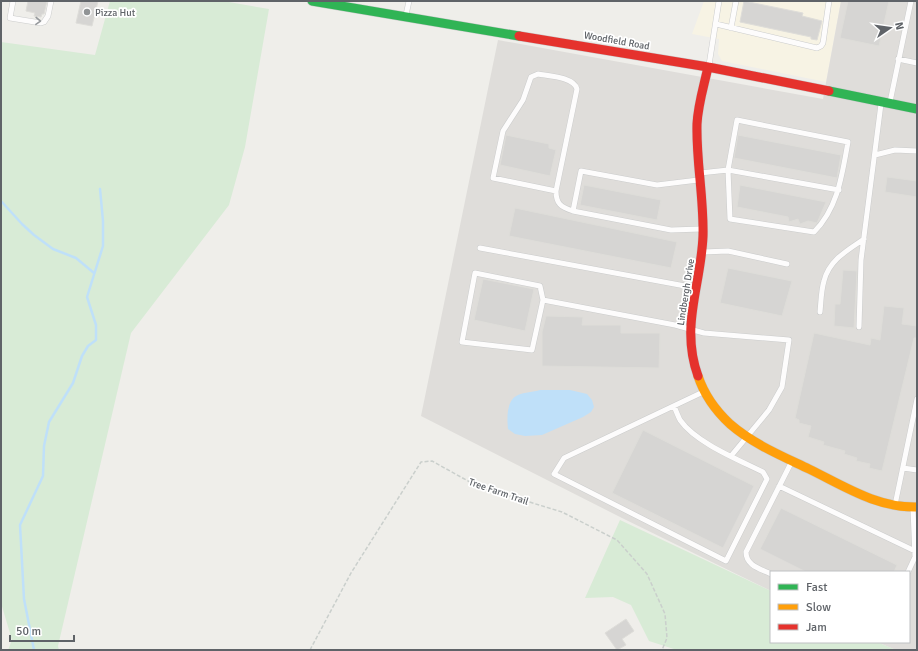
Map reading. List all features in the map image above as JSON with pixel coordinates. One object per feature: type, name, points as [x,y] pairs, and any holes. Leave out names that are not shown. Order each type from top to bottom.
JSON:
[{"type":"main road","name":"Woodfield Road","points":[[312,1],[708,67],[917,110]]},
{"type":"main road","name":"Lindbergh Drive","points":[[708,67],[697,122],[703,229],[702,252],[690,329],[693,362],[704,392],[728,423],[747,436],[863,496],[895,506],[915,507]]},
{"type":"lane","points":[[13,1],[10,18],[44,22],[48,16],[51,1]]},
{"type":"lane","points":[[406,16],[409,1]]},
{"type":"lane","points":[[708,67],[720,1]]},
{"type":"lane","points":[[731,28],[736,1]]},
{"type":"lane","points":[[716,24],[817,48],[823,43],[829,1]]},
{"type":"lane","points":[[859,327],[861,260],[875,155],[885,103],[898,59],[911,1]]},
{"type":"lane","points":[[898,59],[917,63]]},
{"type":"lane","points":[[556,191],[493,178],[503,131],[523,100],[531,77],[538,74],[570,80],[576,85],[577,89],[556,191],[556,198],[560,204],[573,211],[671,230],[680,231],[703,229]]},
{"type":"lane","points":[[737,120],[848,142],[839,190],[824,222],[814,232],[730,219],[728,170],[737,120]]},
{"type":"lane","points":[[875,155],[895,150],[917,151]]},
{"type":"lane","points":[[573,211],[581,171],[657,185],[728,170],[839,190]]},
{"type":"lane","points":[[820,312],[824,280],[830,266],[840,255],[864,239]]},
{"type":"lane","points":[[480,248],[697,289]]},
{"type":"lane","points":[[702,252],[728,251],[787,264]]},
{"type":"lane","points":[[475,273],[540,286],[543,300],[532,350],[462,342],[475,273]]},
{"type":"lane","points":[[543,300],[675,325],[704,333],[789,340],[782,387],[768,410],[731,456]]},
{"type":"lane","points":[[674,406],[680,420],[695,435],[705,442],[763,472],[767,479],[726,561],[554,474],[564,458],[674,406],[704,392]]},
{"type":"lane","points":[[895,506],[917,399]]},
{"type":"lane","points":[[770,573],[748,562],[746,552],[792,460]]},
{"type":"lane","points":[[903,468],[917,470]]},
{"type":"lane","points":[[779,486],[915,551]]},
{"type":"lane","points":[[908,571],[915,557],[915,507]]},
{"type":"path","name":"Tree Farm Trail","points":[[310,650],[351,573],[408,482],[421,462],[432,462],[478,486],[562,512],[617,540],[647,574],[665,614],[667,638],[662,650]]},
{"type":"shaded area","points":[[704,1],[841,1],[826,82],[722,61],[718,54],[719,39],[692,34]]},
{"type":"shaded area","points":[[841,1],[917,1],[917,650],[896,650],[879,643],[910,643],[910,571],[770,571],[770,591],[622,518],[421,416],[498,40],[823,99]]},
{"type":"green space","points":[[110,1],[223,1],[269,9],[245,147],[229,205],[131,333],[58,646],[59,650],[8,650],[12,640],[1,603],[1,42],[95,55]]},
{"type":"green space","points":[[620,520],[770,591],[770,643],[879,643],[896,650],[677,650],[649,641],[631,605],[613,597],[585,598]]},
{"type":"water","points":[[540,390],[570,390],[587,394],[592,400],[594,407],[591,412],[583,417],[542,435],[525,436],[515,434],[508,429],[508,410],[511,401],[514,397],[523,393]]},
{"type":"building","points":[[28,1],[47,1],[44,14],[42,14],[41,17],[34,16],[35,13],[26,11]]},
{"type":"building","name":"Pizza Hut","points":[[81,1],[98,1],[92,26],[76,23]]},
{"type":"building","points":[[744,1],[803,13],[802,16],[822,21],[817,40],[811,39],[811,37],[740,22]]},
{"type":"building","points":[[848,1],[889,1],[879,46],[840,38]]},
{"type":"building","points":[[506,135],[549,144],[549,148],[556,150],[550,176],[500,165]]},
{"type":"building","points":[[738,135],[841,155],[837,178],[734,158]]},
{"type":"building","points":[[887,177],[917,181],[917,197],[885,192]]},
{"type":"building","points":[[584,185],[661,200],[657,220],[580,205]]},
{"type":"building","points":[[740,185],[826,202],[817,223],[808,221],[800,224],[798,219],[789,222],[788,217],[737,207]]},
{"type":"building","points":[[515,208],[677,242],[671,268],[509,236]]},
{"type":"building","points":[[728,268],[792,281],[782,316],[720,303]]},
{"type":"building","points":[[843,270],[857,271],[854,328],[834,326],[835,304],[840,304]]},
{"type":"building","points":[[483,279],[534,289],[525,331],[474,320]]},
{"type":"building","points":[[884,306],[904,308],[902,324],[917,326],[917,338],[914,338],[882,471],[869,468],[870,464],[856,461],[857,458],[844,454],[845,451],[823,445],[824,442],[808,437],[811,426],[799,423],[799,420],[795,418],[814,333],[870,345],[871,338],[880,340]]},
{"type":"building","points":[[546,316],[583,317],[582,325],[621,325],[621,333],[660,333],[659,368],[542,366],[542,332]]},
{"type":"building","points":[[643,430],[754,486],[723,548],[612,493]]},
{"type":"building","points":[[781,508],[897,565],[894,571],[804,571],[760,549]]},
{"type":"building","points":[[626,619],[634,631],[622,639],[626,645],[617,650],[605,633]]},
{"type":"waterway","points":[[34,650],[24,599],[20,525],[43,476],[44,446],[49,422],[73,383],[82,356],[88,346],[96,340],[96,325],[87,297],[103,246],[103,221],[100,189]]},
{"type":"waterway","points":[[1,201],[34,235],[53,249],[76,258],[94,273]]},
{"type":"traffic: fast","points":[[312,1],[519,36]]},
{"type":"traffic: fast","points":[[829,91],[917,109]]},
{"type":"traffic: slow","points":[[698,376],[707,396],[720,414],[730,424],[758,444],[861,495],[888,504],[917,507]]},
{"type":"traffic: jam","points":[[519,36],[708,67],[829,91]]},
{"type":"traffic: jam","points":[[698,376],[693,358],[691,340],[691,323],[703,236],[697,124],[700,102],[708,67]]},
{"type":"place","name":"Pizza Hut","points":[[87,12]]}]
